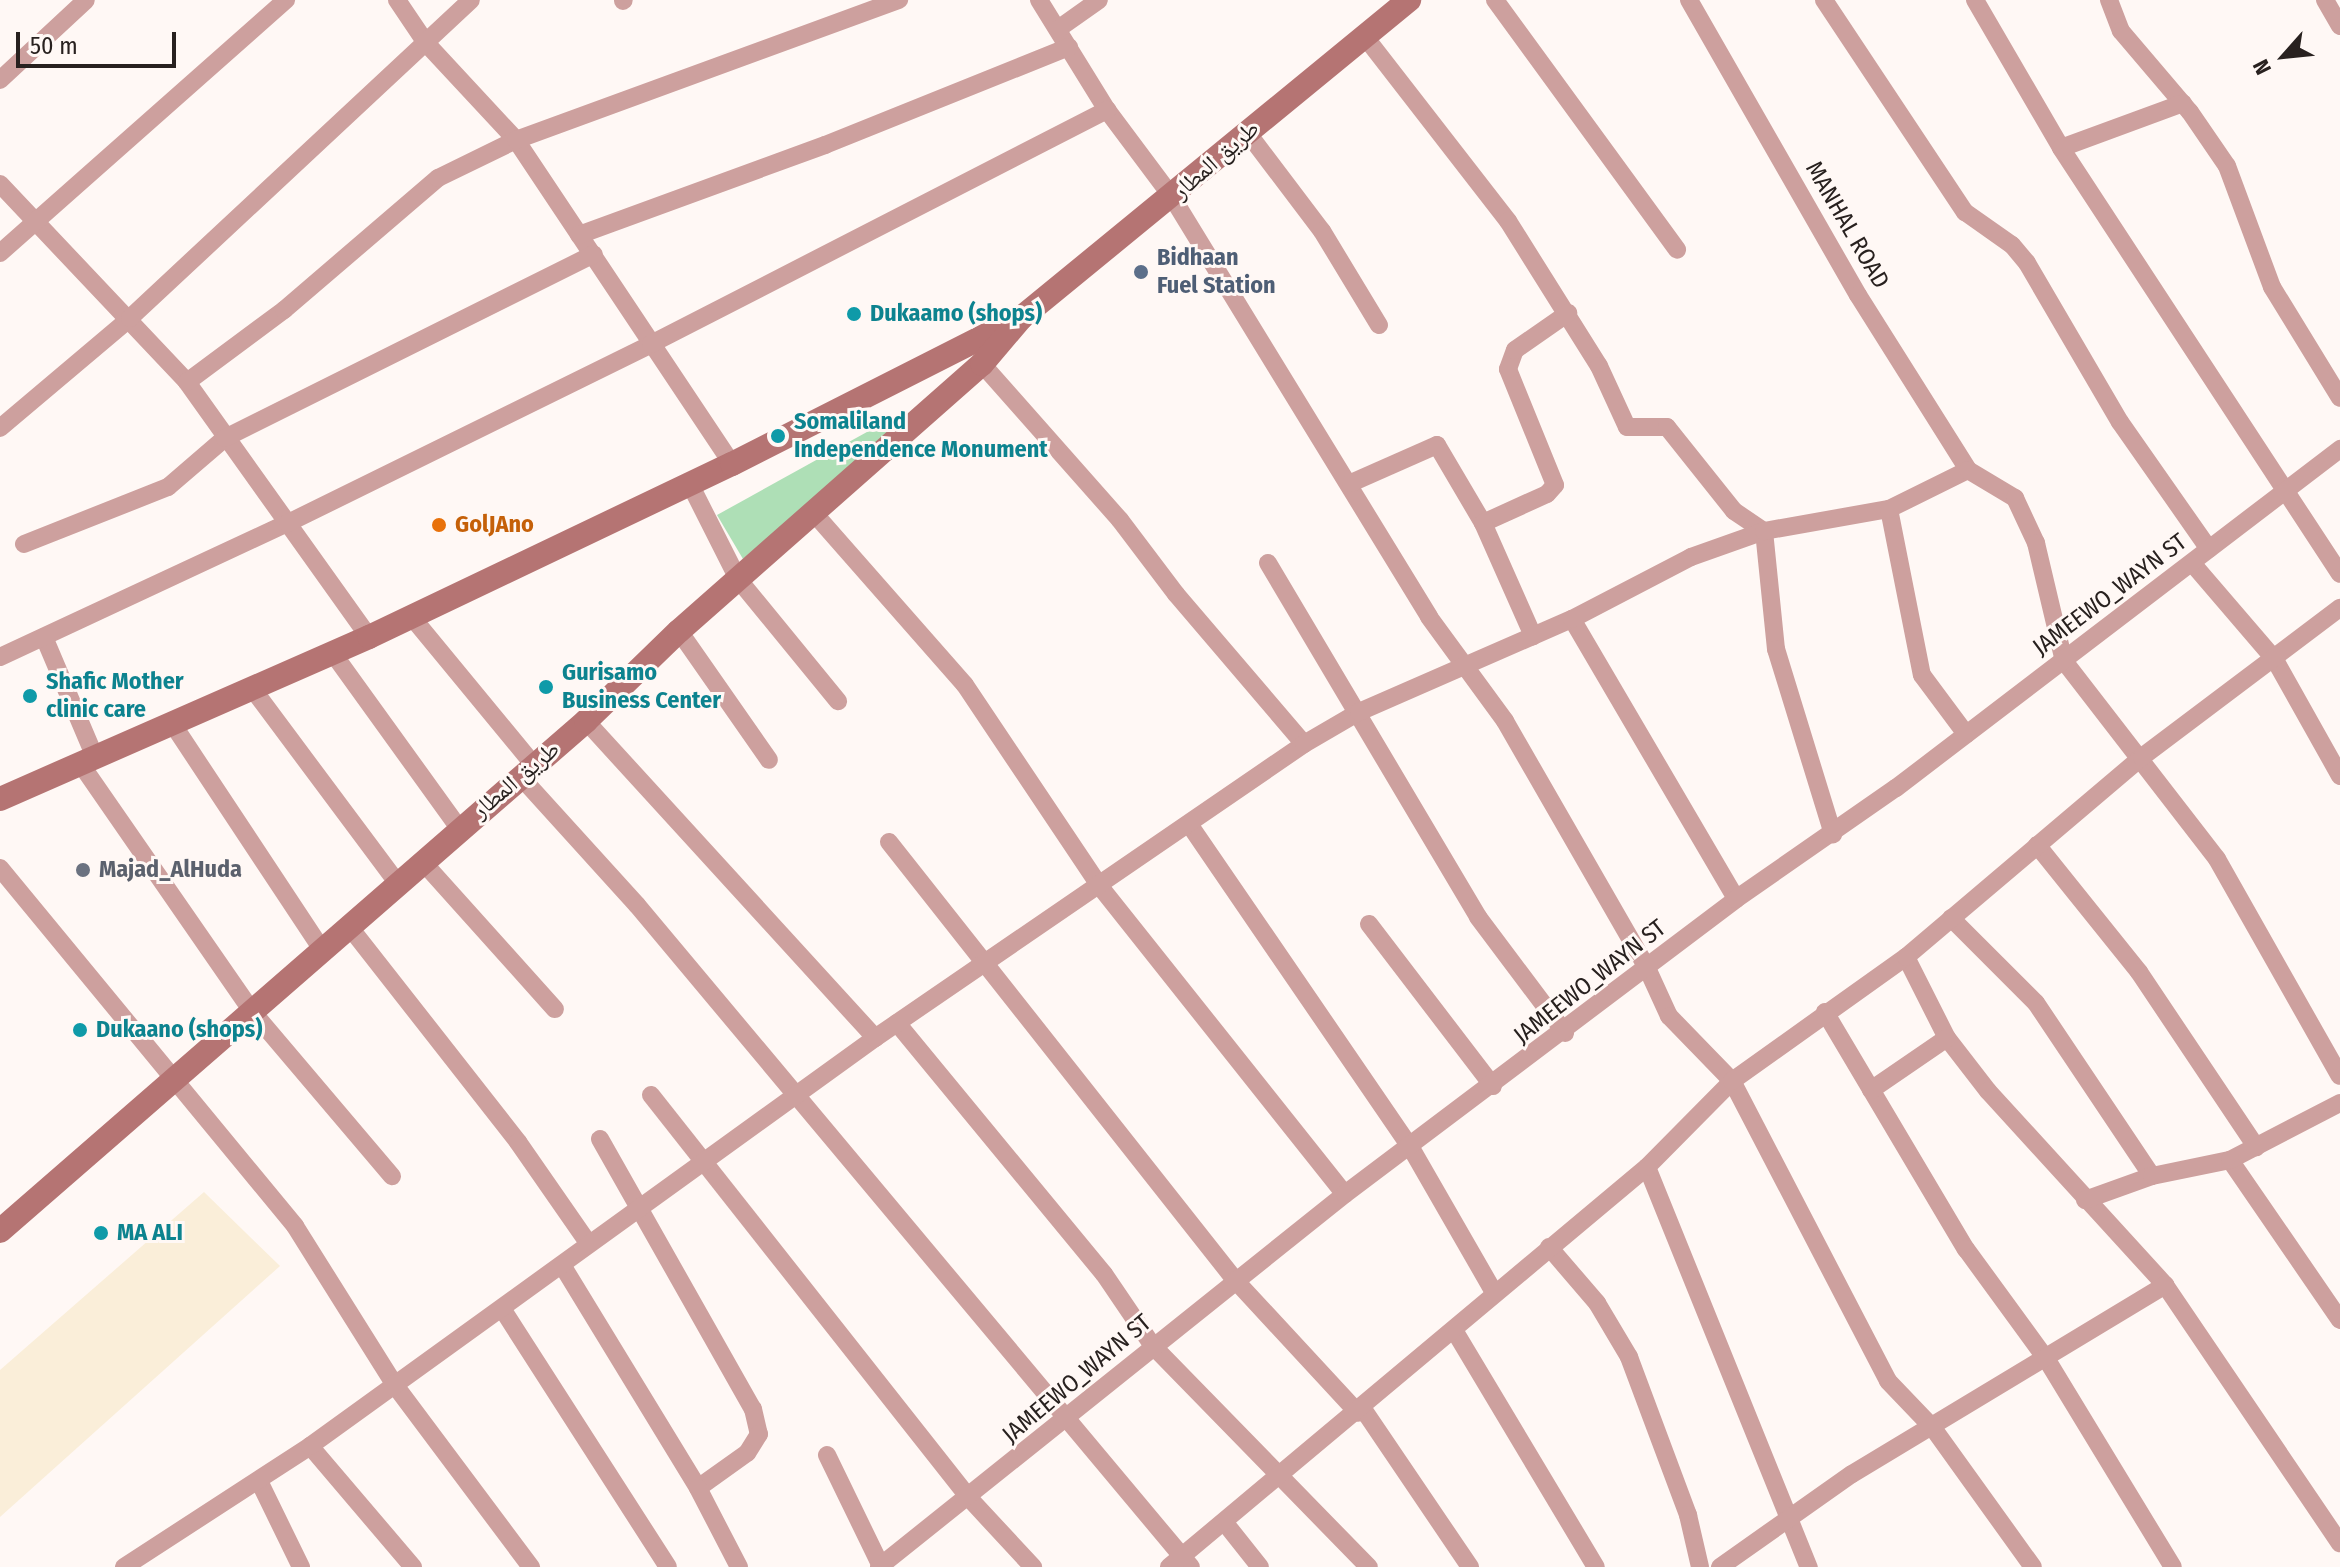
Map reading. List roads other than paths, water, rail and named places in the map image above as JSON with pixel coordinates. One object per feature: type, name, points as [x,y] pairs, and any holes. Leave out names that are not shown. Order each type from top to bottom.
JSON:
[{"type":"main road","name":"طريق المطار","points":[[0,1231],[175,1080],[458,827],[586,721],[679,631],[982,364],[1021,318],[1409,0]]},
{"type":"main road","name":"طريق المطار","points":[[0,799],[369,637],[732,464],[1021,318]]},
{"type":"street","points":[[0,80],[86,0]]},
{"type":"street","points":[[0,253],[286,0]]},
{"type":"street","points":[[397,0],[426,43],[516,140],[732,464]]},
{"type":"street","points":[[0,428],[130,318],[471,0]]},
{"type":"street","points":[[187,382],[336,267],[412,196],[516,140],[899,0]]},
{"type":"street","points":[[1039,0],[1107,110],[1172,197],[1462,665],[1505,721],[1647,968],[1669,1016],[1732,1081],[1888,1381],[1933,1428],[2033,1567]]},
{"type":"street","points":[[1058,29],[1099,0]]},
{"type":"street","points":[[1495,0],[1677,250]]},
{"type":"street","name":"MANHAL ROAD","points":[[1689,0],[1858,295],[1968,470]]},
{"type":"street","points":[[1824,0],[1965,212],[2012,245],[2027,263],[2120,422],[2209,549]]},
{"type":"street","points":[[1975,0],[2061,148],[2281,490],[2340,574]]},
{"type":"street","points":[[2109,0],[2121,31],[2183,103],[2227,166],[2272,287],[2340,398]]},
{"type":"street","points":[[2325,0],[2340,26]]},
{"type":"street","points":[[1366,38],[1508,221],[1568,313],[1627,427],[1667,427],[1734,511],[1764,531]]},
{"type":"street","points":[[579,235],[825,145],[1069,47]]},
{"type":"street","points":[[2061,148],[2183,103]]},
{"type":"street","points":[[0,657],[288,523],[651,344],[1107,110]]},
{"type":"street","points":[[1247,132],[1322,231],[1379,325]]},
{"type":"street","points":[[0,184],[34,223],[130,318],[187,382],[369,637]]},
{"type":"street","points":[[24,544],[168,487],[225,438],[594,254]]},
{"type":"street","points":[[1483,523],[1547,494],[1555,485],[1508,369],[1515,350],[1568,313]]},
{"type":"street","points":[[982,364],[1120,520],[1176,594],[1304,744]]},
{"type":"street","points":[[1351,483],[1437,445],[1483,523],[1533,636]]},
{"type":"street","name":"JAMEEWO_WAYN ST","points":[[880,1566],[970,1499],[1153,1346],[1345,1194],[1565,1033],[1736,899],[1833,834],[2192,563],[2281,490],[2340,449]]},
{"type":"street","points":[[124,1567],[310,1446],[984,961],[1304,744],[1359,712],[1572,619],[1691,557],[1764,531],[1889,509],[1968,470],[2015,498],[2028,523],[2064,661],[2142,757],[2217,859],[2340,1076]]},
{"type":"street","points":[[690,484],[738,579],[838,701]]},
{"type":"street","points":[[1889,509],[1922,675],[1966,734]]},
{"type":"street","points":[[813,512],[965,685],[1098,884],[1345,1194]]},
{"type":"street","points":[[1764,531],[1776,649],[1833,834]]},
{"type":"street","points":[[1268,563],[1478,917],[1565,1033]]},
{"type":"street","points":[[2192,563],[2275,660],[2340,776]]},
{"type":"street","points":[[411,616],[527,771],[1066,1417],[1181,1563],[1280,1475],[1360,1411],[1549,1247],[1647,1167],[1732,1081],[1906,957],[2142,757],[2275,660],[2340,608]]},
{"type":"street","points":[[1572,619],[1736,899]]},
{"type":"street","points":[[679,631],[769,760]]},
{"type":"street","points":[[44,637],[87,760],[251,1010],[392,1176]]},
{"type":"street","points":[[332,652],[458,827]]},
{"type":"street","points":[[252,688],[396,881]]},
{"type":"street","points":[[586,721],[715,857],[875,1038]]},
{"type":"street","points":[[172,723],[321,948]]},
{"type":"street","points":[[1189,824],[1411,1148],[1495,1294]]},
{"type":"street","points":[[889,842],[1235,1280],[1360,1411],[1470,1567]]},
{"type":"street","points":[[2037,845],[2139,972],[2256,1147]]},
{"type":"street","points":[[422,861],[555,1009]]},
{"type":"street","points":[[0,868],[295,1226],[394,1384],[531,1567]]},
{"type":"street","points":[[1951,918],[2036,1003],[2152,1176]]},
{"type":"street","points":[[1369,924],[1493,1086]]},
{"type":"street","points":[[348,925],[518,1142],[589,1244]]},
{"type":"street","points":[[1906,957],[1947,1038],[2085,1200],[2165,1285],[2340,1543]]},
{"type":"street","points":[[1825,1012],[1966,1249],[2047,1360],[2173,1567]]},
{"type":"street","points":[[897,1023],[1104,1274],[1153,1346],[1369,1567]]},
{"type":"street","points":[[1871,1090],[1926,1057],[1947,1038]]},
{"type":"street","points":[[651,1095],[700,1163],[970,1499],[1033,1567]]},
{"type":"street","points":[[2085,1200],[2152,1176],[2230,1160],[2340,1103]]},
{"type":"street","points":[[600,1139],[726,1356],[753,1409],[759,1434],[747,1453],[698,1488]]},
{"type":"street","points":[[2230,1160],[2340,1320]]},
{"type":"street","points":[[1647,1167],[1691,1266],[1787,1519],[1809,1567]]},
{"type":"street","points":[[1549,1247],[1597,1303],[1629,1357],[1688,1515],[1700,1567]]},
{"type":"street","points":[[562,1265],[698,1488],[739,1567]]},
{"type":"street","points":[[1720,1567],[1787,1519],[2165,1285]]},
{"type":"street","points":[[503,1310],[668,1567]]},
{"type":"street","points":[[1454,1330],[1596,1567]]},
{"type":"street","points":[[310,1446],[413,1567]]},
{"type":"street","points":[[827,1455],[880,1566]]},
{"type":"street","points":[[259,1481],[301,1567]]},
{"type":"street","points":[[1225,1523],[1260,1567]]},
{"type":"place","name":"Bidhaan Fuel Station","points":[[1141,272]]},
{"type":"place","name":"Dukaamo (shops)","points":[[854,314]]},
{"type":"place","name":"Somaliland Independence Monument","points":[[778,436]]},
{"type":"place","name":"GolJAno","points":[[439,525]]},
{"type":"place","name":"Gurisamo Business Center","points":[[546,687]]},
{"type":"place","name":"Shafic Mother clinic care","points":[[30,696]]},
{"type":"place","name":"Majad_AlHuda","points":[[83,870]]},
{"type":"place","name":"Dukaano (shops)","points":[[80,1030]]},
{"type":"place","name":"MA ALI","points":[[101,1233]]}]
